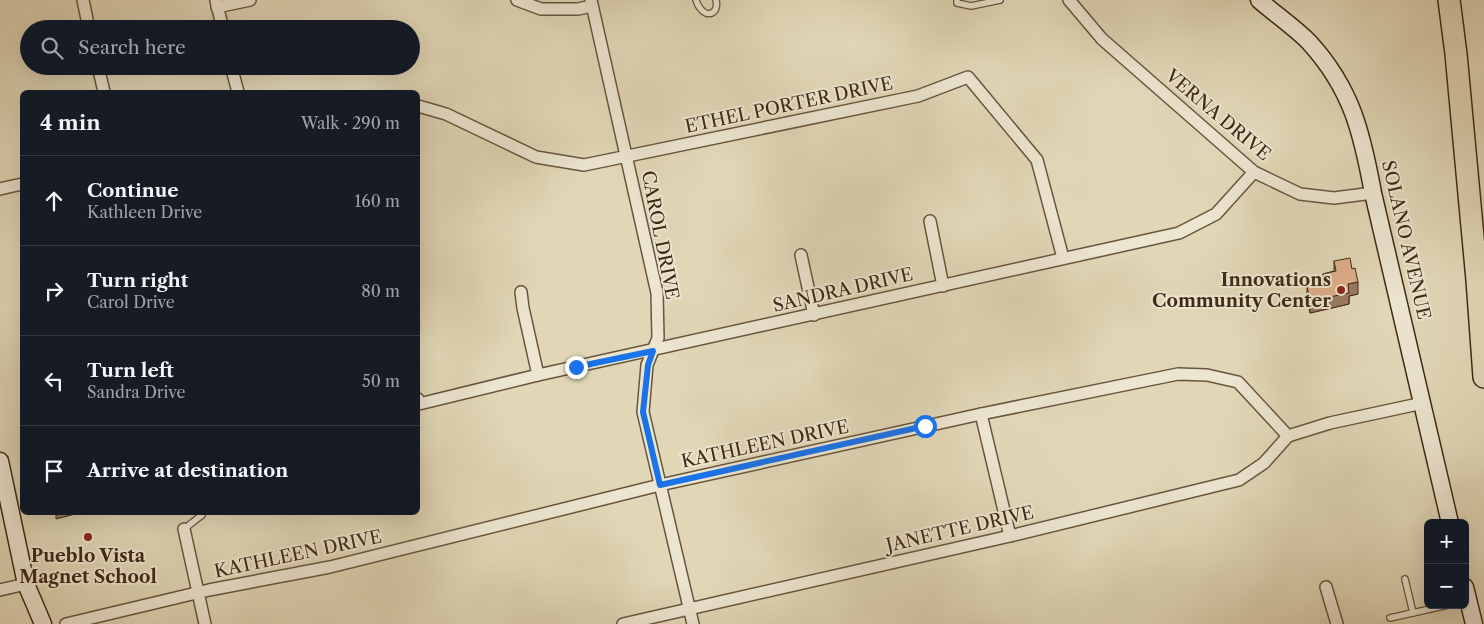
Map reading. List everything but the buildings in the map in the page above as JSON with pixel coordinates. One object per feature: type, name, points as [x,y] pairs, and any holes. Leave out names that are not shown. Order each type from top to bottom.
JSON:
[{"type":"highway","points":[[1449,0],[1478,280],[1484,377]]},
{"type":"street","points":[[83,0],[87,20]]},
{"type":"street","points":[[221,20],[217,4],[250,0]]},
{"type":"street","points":[[517,0],[541,9],[578,9],[592,3]]},
{"type":"street","name":"VERNA DRIVE","points":[[1069,0],[1102,39],[1254,172],[1300,194],[1334,198],[1373,193]]},
{"type":"street","name":"SOLANO AVENUE","points":[[1259,0],[1308,41],[1342,86],[1355,116],[1365,148],[1373,193],[1449,519]]},
{"type":"street","name":"CAROL DRIVE","points":[[592,3],[657,294],[658,338],[648,365],[643,412],[693,624]]},
{"type":"street","points":[[100,75],[104,90]]},
{"type":"street","points":[[233,75],[237,90]]},
{"type":"street","name":"ETHEL PORTER DRIVE","points":[[420,107],[446,114],[536,157],[584,165],[918,96],[968,77],[1038,160],[1063,258]]},
{"type":"street","name":"SANDRA DRIVE","points":[[420,401],[653,351],[1063,258],[1179,234],[1216,214],[1254,172]]},
{"type":"street","points":[[0,189],[20,184]]},
{"type":"street","points":[[930,221],[943,286]]},
{"type":"street","points":[[801,255],[814,315]]},
{"type":"street","points":[[521,292],[538,375]]},
{"type":"street","name":"KATHLEEN DRIVE","points":[[66,624],[198,593],[330,567],[660,485],[982,414],[1178,374],[1206,375],[1238,382],[1288,436]]},
{"type":"street","points":[[1288,436],[1330,423],[1423,403]]},
{"type":"street","points":[[982,414],[1010,536]]},
{"type":"street","name":"JANETTE DRIVE","points":[[623,624],[1010,536],[1239,480],[1264,463],[1288,436]]},
{"type":"street","points":[[0,461],[26,584],[43,624]]},
{"type":"street","points":[[184,529],[204,624]]},
{"type":"street","points":[[0,590],[26,584]]},
{"type":"street","points":[[1326,587],[1337,624]]},
{"type":"street","points":[[1469,607],[1474,624]]},
{"type":"lane","points":[[696,0],[701,10],[712,13],[716,11],[718,6],[716,0]]},
{"type":"lane","points":[[957,2],[972,6],[1000,0]]},
{"type":"lane","points":[[184,529],[202,515]]},
{"type":"lane","points":[[1405,580],[1413,613]]},
{"type":"lane","points":[[1390,618],[1430,609]]},
{"type":"place","name":"Innovations Community Center","points":[[1341,290]]},
{"type":"place","name":"Pueblo Vista Magnet School","points":[[88,537]]},
{"type":"route","points":[[576,367],[653,351],[648,365],[643,412],[660,485],[925,426]]}]
